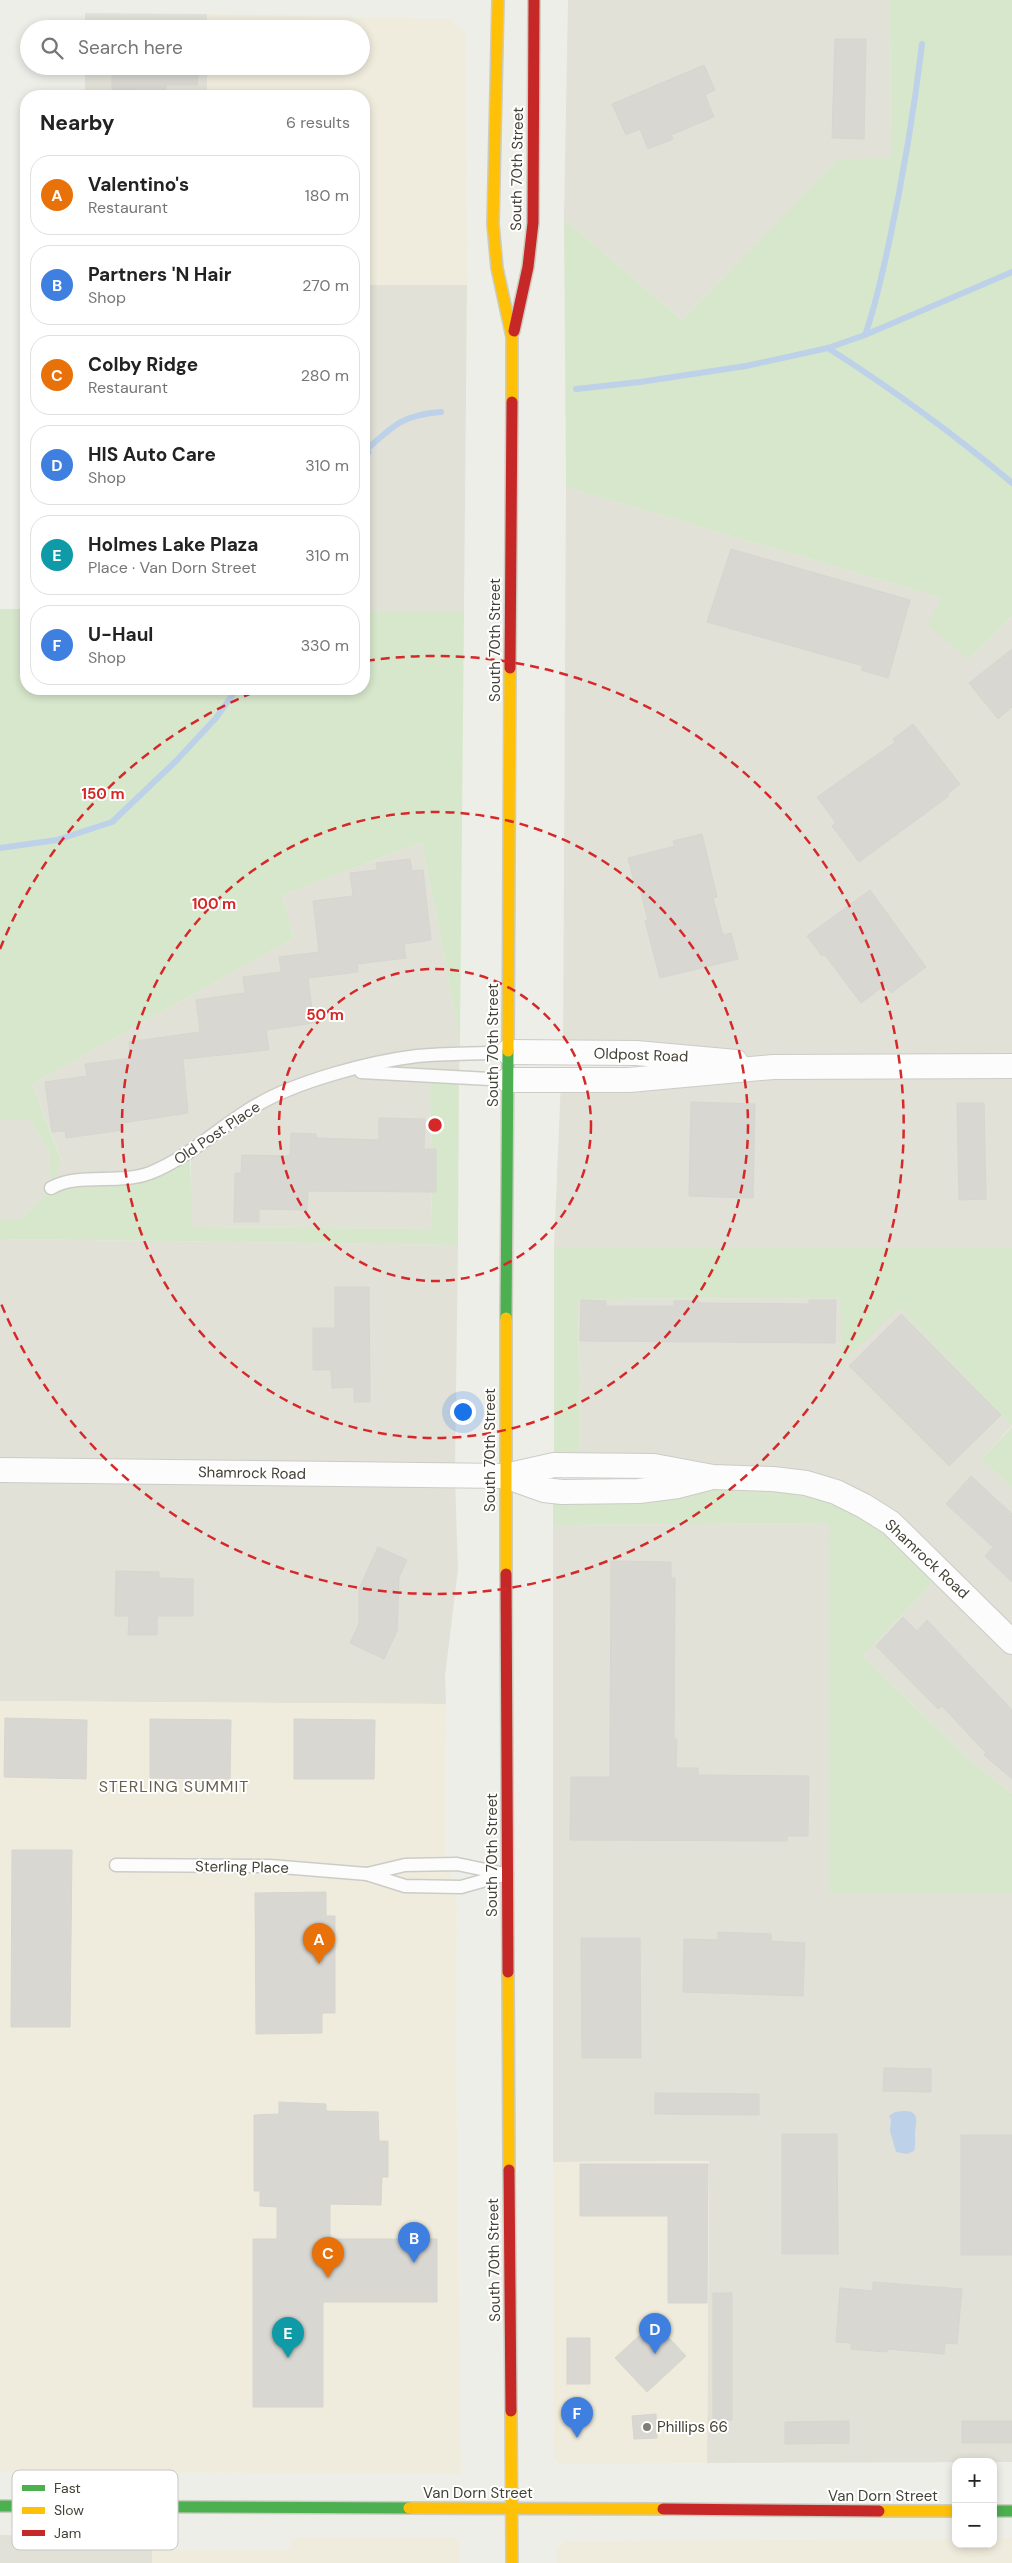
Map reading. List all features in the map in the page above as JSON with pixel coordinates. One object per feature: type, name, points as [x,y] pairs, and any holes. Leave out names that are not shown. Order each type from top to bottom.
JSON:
[{"type":"main road","name":"South 70th Street","points":[[498,0],[493,224],[496,268],[512,337]]},
{"type":"main road","name":"South 70th Street","points":[[512,2563],[505,1476],[512,337],[528,267],[533,223],[534,0]]},
{"type":"main road","name":"Van Dorn Street","points":[[178,2507],[952,2511]]},
{"type":"main road","points":[[997,2511],[1012,2511]]},
{"type":"street","name":"Oldpost Road","points":[[508,1052],[636,1053],[693,1057],[773,1067]]},
{"type":"street","name":"Oldpost Road","points":[[508,1080],[629,1080],[773,1067],[1012,1066]]},
{"type":"street","name":"Shamrock Road","points":[[0,1470],[505,1476],[544,1490],[562,1492],[639,1491],[678,1486],[713,1477],[773,1479],[806,1483],[836,1492],[864,1506],[891,1523],[1012,1642]]},
{"type":"lane","name":"Old Post Place","points":[[51,1188],[60,1182],[116,1179],[146,1174],[174,1163],[263,1102],[304,1084],[392,1060],[419,1056],[508,1052]]},
{"type":"lane","name":"Old Post Place","points":[[352,1071],[508,1080]]},
{"type":"lane","name":"Sterling Place","points":[[367,1874],[405,1864],[457,1864],[507,1874]]},
{"type":"lane","name":"Sterling Place","points":[[116,1865],[249,1865],[367,1874],[405,1886],[462,1888],[507,1874]]},
{"type":"shaded area","points":[[568,0],[890,0],[891,158],[839,160],[682,320],[564,219]]},
{"type":"shaded area","points":[[85,13],[207,14],[207,20],[85,20]]},
{"type":"shaded area","points":[[207,14],[451,19],[466,35],[467,285],[370,285],[370,90],[207,90],[207,75],[370,75],[370,20],[207,20]]},
{"type":"shaded area","points":[[85,75],[207,75],[207,90],[85,90]]},
{"type":"shaded area","points":[[370,285],[467,285],[464,611],[370,611]]},
{"type":"shaded area","points":[[566,487],[942,598],[969,659],[1012,616],[1012,1247],[554,1247],[561,1080],[770,1068],[563,1052]]},
{"type":"shaded area","points":[[422,842],[460,1040],[459,1079],[430,1077],[432,1229],[191,1227],[191,1153],[174,1163],[51,1188],[20,1220],[0,1220],[0,1120],[31,1120],[49,1152],[51,1186],[61,1159],[32,1084],[294,938],[282,895]]},
{"type":"shaded area","points":[[0,1239],[458,1245],[455,1476],[458,1570],[445,1676],[446,1704],[0,1701]]},
{"type":"shaded area","points":[[841,1298],[842,1361],[900,1307],[1012,1426],[981,1459],[1012,1487],[1012,1793],[967,1758],[863,1656],[942,1572],[891,1523],[580,1464],[578,1299]]},
{"type":"shaded area","points":[[830,1523],[830,1894],[1012,1894],[1012,2462],[997,2462],[997,2458],[952,2458],[952,2462],[707,2463],[709,2161],[553,2162],[553,1525]]},
{"type":"shaded area","points":[[0,1701],[446,1704],[445,1851],[457,1902],[456,2046],[461,2474],[178,2473],[178,2470],[12,2470],[12,2472],[0,2472]]},
{"type":"shaded area","points":[[709,2161],[707,2463],[559,2464],[554,2458],[553,2162]]},
{"type":"shaded area","points":[[0,2535],[12,2535],[12,2550],[152,2550],[152,2563],[0,2563]]},
{"type":"shaded area","points":[[291,2538],[459,2538],[459,2563],[152,2563],[152,2550],[291,2550]]},
{"type":"shaded area","points":[[997,2538],[1012,2538],[1012,2563],[557,2563],[557,2548],[566,2541],[952,2539],[952,2548],[997,2548]]},
{"type":"green space","points":[[890,0],[1012,0],[1012,616],[969,659],[927,625],[942,598],[566,487],[564,219],[682,320],[839,159],[891,158]]},
{"type":"green space","points":[[0,609],[20,609],[20,695],[370,695],[370,611],[464,611],[460,1040],[422,842],[282,895],[294,938],[32,1084],[61,1160],[51,1187],[116,1179],[190,1152],[192,1227],[432,1229],[430,1077],[459,1079],[458,1245],[0,1239],[0,1220],[20,1220],[51,1188],[49,1152],[31,1120],[0,1120]]},
{"type":"green space","points":[[554,1247],[1012,1247],[1012,1426],[900,1308],[842,1362],[840,1298],[578,1299],[580,1464],[554,1465]]},
{"type":"green space","points":[[1012,1427],[1012,1487],[981,1459]]},
{"type":"green space","points":[[678,1486],[836,1492],[942,1572],[863,1656],[967,1758],[1012,1793],[1012,1894],[830,1894],[829,1523],[553,1525],[553,1491]]},
{"type":"water","points":[[895,2112],[913,2113],[916,2119],[915,2149],[907,2154],[896,2152],[890,2131],[891,2119],[889,2116]]},
{"type":"building","points":[[835,39],[866,39],[864,139],[832,138]]},
{"type":"building","points":[[704,65],[715,90],[705,95],[714,117],[671,135],[673,139],[648,149],[640,129],[626,135],[612,104]]},
{"type":"building","points":[[112,75],[198,75],[197,85],[166,85],[166,90],[112,90]]},
{"type":"building","points":[[731,549],[910,600],[888,678],[861,670],[863,666],[707,622]]},
{"type":"building","points":[[1012,649],[1012,707],[998,719],[969,683]]},
{"type":"building","points":[[913,724],[960,784],[947,794],[949,796],[859,862],[832,826],[836,823],[817,797],[895,742],[893,739]]},
{"type":"building","points":[[702,834],[717,897],[713,898],[723,935],[731,933],[738,959],[660,978],[645,921],[648,920],[639,885],[635,886],[628,858],[675,846],[673,841]]},
{"type":"building","points":[[410,859],[412,871],[423,870],[431,940],[404,944],[406,958],[357,964],[358,972],[308,978],[314,1023],[266,1030],[269,1050],[183,1059],[188,1113],[122,1123],[123,1130],[66,1138],[65,1131],[52,1132],[45,1082],[87,1076],[85,1064],[131,1058],[129,1042],[200,1032],[196,1000],[245,993],[243,977],[281,972],[279,957],[319,952],[313,901],[353,896],[350,873],[377,870],[376,863]]},
{"type":"building","points":[[870,890],[926,967],[891,993],[885,985],[861,1003],[824,954],[822,956],[807,936]]},
{"type":"building","points":[[691,1102],[755,1104],[753,1198],[689,1196]]},
{"type":"building","points":[[957,1103],[984,1103],[986,1199],[959,1200]]},
{"type":"building","points":[[379,1118],[425,1119],[424,1149],[436,1149],[436,1192],[308,1191],[307,1210],[259,1209],[259,1222],[234,1222],[235,1173],[241,1173],[242,1155],[290,1156],[291,1133],[316,1134],[316,1138],[379,1140]]},
{"type":"building","points":[[335,1287],[369,1287],[370,1402],[354,1402],[354,1387],[332,1388],[331,1370],[313,1370],[313,1328],[335,1328]]},
{"type":"building","points":[[581,1300],[606,1301],[606,1306],[674,1306],[674,1301],[809,1304],[809,1300],[836,1300],[835,1343],[580,1341]]},
{"type":"building","points":[[901,1314],[1001,1415],[949,1466],[849,1366]]},
{"type":"building","points":[[971,1476],[1012,1514],[1012,1582],[985,1556],[993,1547],[946,1504]]},
{"type":"building","points":[[378,1547],[407,1560],[399,1577],[397,1631],[384,1659],[350,1643],[359,1624],[359,1589]]},
{"type":"building","points":[[611,1561],[671,1562],[671,1578],[675,1578],[674,1739],[677,1739],[676,1768],[698,1768],[698,1775],[809,1776],[808,1836],[787,1836],[787,1841],[570,1840],[571,1777],[610,1777]]},
{"type":"building","points":[[116,1571],[159,1572],[159,1578],[193,1579],[193,1616],[157,1616],[157,1635],[128,1635],[129,1616],[115,1616]]},
{"type":"building","points":[[903,1617],[917,1631],[927,1620],[1012,1710],[1012,1779],[984,1755],[986,1753],[942,1706],[938,1709],[876,1646]]},
{"type":"building","points":[[5,1718],[87,1720],[86,1779],[4,1777]]},
{"type":"building","points":[[150,1719],[231,1720],[230,1779],[150,1778]]},
{"type":"building","points":[[294,1719],[375,1720],[374,1779],[294,1779]]},
{"type":"building","points":[[12,1850],[72,1850],[70,2027],[11,2027]]},
{"type":"building","points":[[326,1892],[326,1916],[335,1916],[335,2013],[322,2013],[322,2033],[256,2034],[255,1893]]},
{"type":"building","points":[[718,1932],[771,1934],[771,1941],[805,1943],[803,1996],[683,1992],[684,1939],[718,1940]]},
{"type":"building","points":[[581,1938],[640,1938],[641,2058],[582,2058]]},
{"type":"building","points":[[884,2068],[931,2069],[931,2092],[883,2091]]},
{"type":"building","points":[[655,2093],[759,2094],[759,2115],[655,2114]]},
{"type":"building","points":[[279,2102],[326,2104],[326,2111],[378,2112],[379,2141],[388,2141],[388,2177],[382,2177],[381,2205],[330,2204],[330,2239],[437,2239],[437,2302],[323,2302],[323,2407],[253,2407],[253,2239],[277,2239],[277,2207],[260,2206],[260,2191],[254,2191],[254,2115],[279,2114]]},
{"type":"building","points":[[782,2134],[837,2134],[838,2254],[782,2254]]},
{"type":"building","points":[[961,2135],[1012,2135],[1012,2255],[961,2255]]},
{"type":"building","points":[[580,2164],[708,2164],[707,2303],[668,2303],[668,2216],[580,2216]]},
{"type":"building","points":[[873,2282],[962,2289],[957,2344],[945,2343],[944,2354],[887,2349],[887,2352],[851,2349],[851,2343],[836,2342],[840,2288],[873,2291]]},
{"type":"building","points":[[713,2293],[732,2293],[732,2420],[713,2420]]},
{"type":"building","points":[[654,2322],[686,2356],[647,2392],[615,2358]]},
{"type":"building","points":[[567,2338],[590,2338],[590,2384],[567,2384]]},
{"type":"building","points":[[656,2414],[657,2438],[634,2439],[632,2416]]},
{"type":"building","points":[[849,2421],[849,2443],[785,2444],[785,2422]]},
{"type":"building","points":[[962,2421],[1012,2421],[1012,2443],[962,2443]]},
{"type":"waterway","points":[[865,335],[878,289],[894,218],[912,119],[922,44]]},
{"type":"waterway","points":[[576,389],[640,382],[746,366],[828,348],[865,335],[1012,272]]},
{"type":"waterway","points":[[828,348],[922,412],[1012,483]]},
{"type":"waterway","points":[[370,447],[398,423],[416,416],[441,412]]},
{"type":"waterway","points":[[0,848],[57,840],[112,822],[176,761],[216,718],[233,695]]},
{"type":"traffic: fast","points":[[506,1318],[508,1051]]},
{"type":"traffic: fast","points":[[0,2506],[12,2506]]},
{"type":"traffic: fast","points":[[178,2507],[409,2508]]},
{"type":"traffic: fast","points":[[997,2511],[1012,2511]]},
{"type":"traffic: slow","points":[[498,0],[493,224],[497,268],[512,337],[512,402]]},
{"type":"traffic: slow","points":[[508,1051],[510,668]]},
{"type":"traffic: slow","points":[[506,1318],[506,1574]]},
{"type":"traffic: slow","points":[[508,1972],[509,2170]]},
{"type":"traffic: slow","points":[[511,2411],[512,2563]]},
{"type":"traffic: slow","points":[[409,2508],[663,2509]]},
{"type":"traffic: slow","points":[[879,2511],[952,2511]]},
{"type":"traffic: jam","points":[[514,331],[528,267],[533,223],[534,0]]},
{"type":"traffic: jam","points":[[510,668],[512,402]]},
{"type":"traffic: jam","points":[[506,1574],[508,1972]]},
{"type":"traffic: jam","points":[[509,2170],[511,2411]]},
{"type":"traffic: jam","points":[[663,2509],[879,2511]]},
{"type":"place","name":"Valentino's","points":[[319,1964]]},
{"type":"place","name":"Partners 'N Hair","points":[[414,2263]]},
{"type":"place","name":"Colby Ridge","points":[[328,2278]]},
{"type":"place","name":"HIS Auto Care","points":[[655,2354]]},
{"type":"place","name":"Holmes Lake Plaza","points":[[288,2358]]},
{"type":"place","name":"Phillips 66","points":[[647,2427]]},
{"type":"place","name":"U-Haul","points":[[577,2438]]},
{"type":"district","name":"STERLING SUMMIT","points":[[174,1786]]}]
